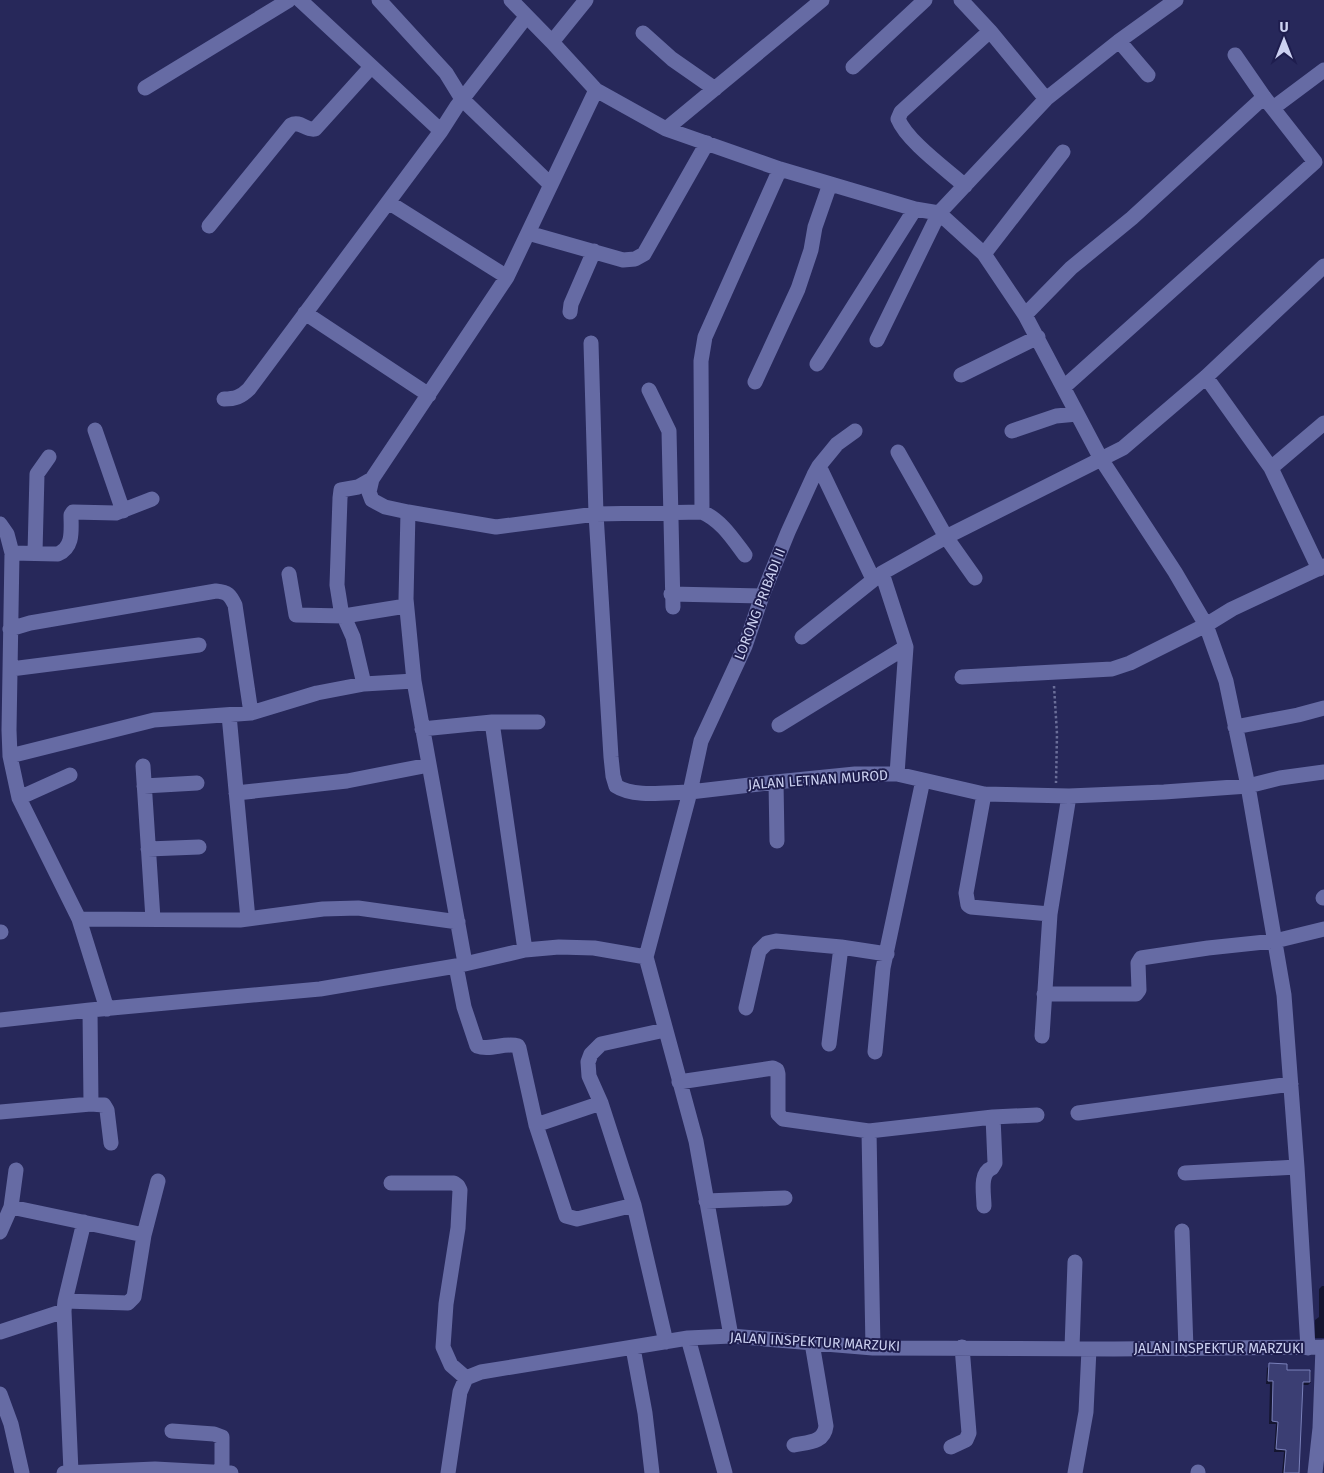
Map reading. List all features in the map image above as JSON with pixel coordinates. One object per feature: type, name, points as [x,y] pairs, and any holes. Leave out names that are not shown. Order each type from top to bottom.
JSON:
[{"type":"street","points":[[145,88],[289,0]]},
{"type":"street","points":[[300,0],[441,131]]},
{"type":"street","points":[[379,0],[446,73],[462,99],[550,184]]},
{"type":"street","points":[[511,0],[596,90],[666,129],[780,169],[915,209],[939,214],[984,254],[1038,337],[1102,459],[1175,572],[1206,625],[1226,681],[1248,786],[1284,995],[1297,1167],[1318,1348],[1322,1428],[1315,1473]]},
{"type":"street","points":[[552,42],[586,0]]},
{"type":"street","points":[[666,129],[822,0]]},
{"type":"street","points":[[853,67],[925,0]]},
{"type":"street","points":[[876,340],[939,214],[1046,99],[1119,41],[1176,0]]},
{"type":"street","points":[[968,2],[1046,99]]},
{"type":"street","points":[[224,399],[243,395],[249,389],[441,131],[462,99],[526,17]]},
{"type":"street","points":[[965,186],[910,138],[898,119],[901,112],[990,31]]},
{"type":"street","points":[[644,34],[672,59],[715,89]]},
{"type":"street","points":[[1119,41],[1148,75]]},
{"type":"street","points":[[1064,387],[1315,162],[1235,55]]},
{"type":"street","points":[[209,226],[292,125],[298,123],[310,129],[315,128],[371,67]]},
{"type":"street","points":[[1025,315],[1071,268],[1269,102],[1324,70]]},
{"type":"street","points":[[596,90],[507,277],[372,479],[369,492],[372,500],[385,507],[496,526],[596,514],[702,512],[721,525],[745,555]]},
{"type":"street","points":[[528,233],[623,260],[635,259],[644,254],[707,143]]},
{"type":"street","points":[[984,254],[1063,152]]},
{"type":"street","points":[[702,512],[701,361],[705,337],[780,169]]},
{"type":"street","points":[[755,382],[798,289],[811,250],[815,227],[830,184]]},
{"type":"street","points":[[388,202],[507,277]]},
{"type":"street","points":[[817,364],[915,209]]},
{"type":"street","points":[[570,312],[571,304],[594,251]]},
{"type":"street","points":[[802,637],[878,576],[946,537],[1123,448],[1206,377],[1324,266]]},
{"type":"street","points":[[305,313],[429,395]]},
{"type":"street","points":[[961,375],[1038,337]]},
{"type":"street","points":[[591,343],[596,514]]},
{"type":"street","points":[[962,677],[1112,669],[1130,663],[1206,625],[1232,609],[1321,568],[1271,468],[1206,377]]},
{"type":"street","points":[[650,390],[669,432],[672,512],[672,600],[762,596]]},
{"type":"street","points":[[1012,432],[1056,416],[1077,414]]},
{"type":"street","points":[[1271,468],[1324,423]]},
{"type":"street","points":[[95,430],[123,511]]},
{"type":"street","name":"LORONG PRIBADI II","points":[[690,792],[701,741],[745,646],[762,596],[788,532],[819,466],[837,444],[856,431]]},
{"type":"street","points":[[898,452],[946,537],[975,578]]},
{"type":"street","points":[[35,554],[37,474],[49,458]]},
{"type":"street","points":[[819,466],[878,576],[906,647],[897,774]]},
{"type":"street","points":[[364,684],[353,638],[342,610],[337,584],[340,498],[342,490],[358,487],[372,479]]},
{"type":"street","points":[[12,554],[58,554],[64,551],[70,542],[71,515],[73,512],[116,513],[152,499]]},
{"type":"street","points":[[408,512],[406,606],[414,682],[458,922],[464,1007],[477,1046],[483,1048],[518,1046],[536,1125],[566,1216],[577,1218],[634,1205]]},
{"type":"street","name":"JALAN LETNAN MUROD","points":[[596,514],[613,776],[616,786],[632,793],[690,792],[855,774],[897,774],[984,794],[1062,796],[1248,786],[1280,778],[1324,772]]},
{"type":"street","points":[[0,524],[8,534],[12,554],[7,674],[10,756],[19,798],[80,919],[107,1009]]},
{"type":"street","points":[[289,574],[296,615],[344,616],[406,606]]},
{"type":"street","points":[[10,629],[30,623],[96,611],[216,591],[225,592],[230,595],[234,605],[251,713]]},
{"type":"street","points":[[7,674],[199,645]]},
{"type":"street","points":[[779,725],[906,647]]},
{"type":"street","points":[[10,756],[154,720],[251,713],[317,693],[364,684],[414,682]]},
{"type":"street","points":[[1235,727],[1324,708]]},
{"type":"street","points":[[229,715],[248,919]]},
{"type":"street","points":[[422,729],[492,722],[538,722]]},
{"type":"street","points":[[492,722],[526,950]]},
{"type":"street","points":[[143,766],[153,919]]},
{"type":"street","points":[[236,793],[347,781],[429,766]]},
{"type":"street","points":[[19,798],[70,775]]},
{"type":"street","points":[[875,1052],[884,968],[923,780]]},
{"type":"street","points":[[776,782],[778,842]]},
{"type":"street","points":[[144,786],[197,783]]},
{"type":"street","points":[[690,792],[646,957],[696,1141],[731,1336]]},
{"type":"street","points":[[984,794],[966,893],[968,905],[971,907],[1050,914]]},
{"type":"street","points":[[1042,1036],[1050,914],[1062,796]]},
{"type":"street","points":[[148,849],[199,847]]},
{"type":"street","points":[[80,919],[248,919],[323,909],[358,908],[458,922]]},
{"type":"street","points":[[1044,994],[1136,994],[1140,990],[1138,963],[1141,958],[1275,941],[1324,928]]},
{"type":"street","points":[[746,1008],[759,950],[762,946],[776,941],[841,947],[887,954]]},
{"type":"street","points":[[0,1020],[320,989],[460,965],[526,950],[559,947],[594,948],[646,957]]},
{"type":"street","points":[[829,1044],[841,947]]},
{"type":"street","points":[[90,1010],[92,1104]]},
{"type":"street","points":[[666,1030],[601,1044],[591,1054],[588,1062],[589,1076],[601,1103],[634,1205],[666,1342]]},
{"type":"street","points":[[679,1082],[773,1068],[778,1074],[780,1117],[786,1120],[869,1131],[1037,1115]]},
{"type":"street","points":[[1078,1113],[1291,1084]]},
{"type":"street","points":[[536,1125],[601,1103]]},
{"type":"street","points":[[0,1112],[92,1104],[106,1107],[111,1142]]},
{"type":"street","points":[[984,1206],[984,1175],[995,1163],[993,1118]]},
{"type":"street","points":[[869,1131],[873,1348]]},
{"type":"street","points":[[1185,1173],[1297,1167]]},
{"type":"street","points":[[0,1232],[11,1207],[16,1170]]},
{"type":"street","points":[[0,1332],[64,1306],[128,1303],[134,1297],[144,1235],[158,1181]]},
{"type":"street","points":[[391,1183],[454,1183],[460,1190],[458,1228],[446,1304],[443,1346],[451,1365],[466,1378],[460,1392],[448,1473]]},
{"type":"street","points":[[706,1201],[785,1198]]},
{"type":"street","points":[[11,1207],[144,1235]]},
{"type":"street","points":[[84,1222],[64,1306],[67,1472],[155,1469],[231,1473]]},
{"type":"street","points":[[1182,1231],[1186,1349]]},
{"type":"street","points":[[1072,1348],[1075,1262]]},
{"type":"street","name":"JALAN INSPEKTUR MARZUKI","points":[[466,1378],[482,1372],[688,1338],[731,1336],[873,1348],[1318,1348]]},
{"type":"street","points":[[688,1338],[725,1473]]},
{"type":"street","points":[[794,1445],[818,1440],[825,1433],[826,1426],[812,1343]]},
{"type":"street","points":[[951,1447],[966,1440],[969,1433],[962,1347]]},
{"type":"street","points":[[633,1348],[645,1414],[652,1473]]},
{"type":"street","points":[[1076,1473],[1086,1412],[1089,1349]]},
{"type":"street","points":[[0,1394],[11,1424],[22,1473]]},
{"type":"street","points":[[172,1431],[214,1434],[222,1437],[222,1472]]},
{"type":"path","points":[[1054,672],[1062,796]]},
{"type":"building","points":[[1269,1363],[1287,1364],[1287,1370],[1310,1370],[1310,1382],[1303,1382],[1299,1473],[1284,1473],[1286,1450],[1276,1449],[1278,1422],[1272,1421],[1273,1381],[1268,1381]]}]
